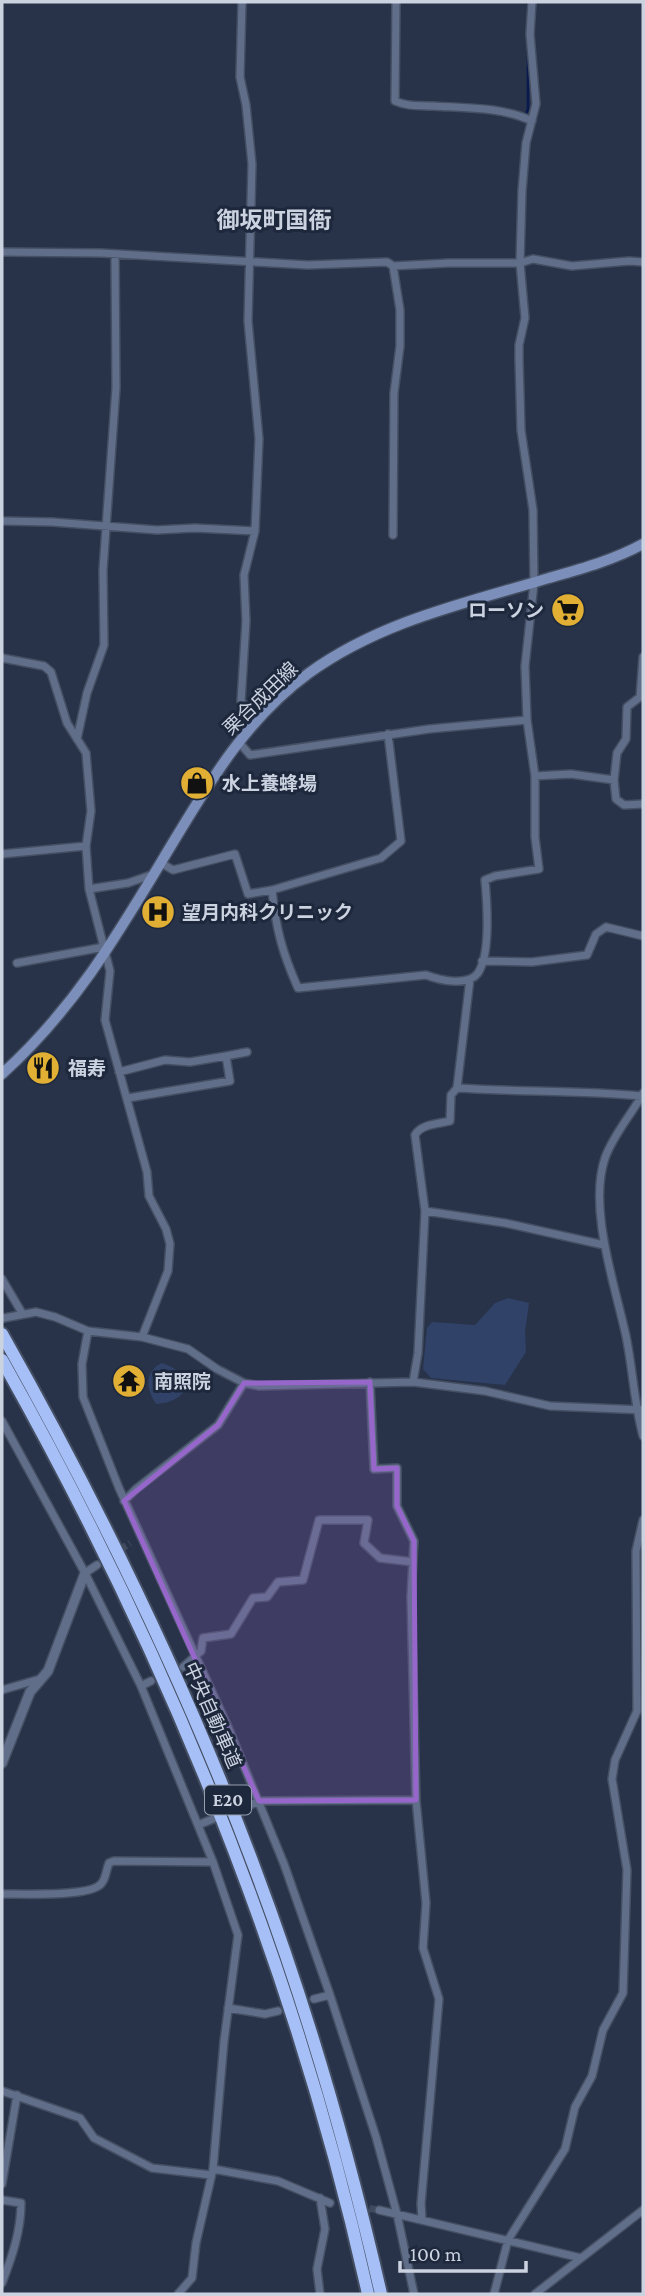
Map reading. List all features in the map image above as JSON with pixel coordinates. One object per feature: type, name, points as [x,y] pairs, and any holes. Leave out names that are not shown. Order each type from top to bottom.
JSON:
[{"type":"highway","name":"中央自動車道","points":[[2,1334],[128,1575],[177,1679],[228,1798],[256,1869],[321,2063],[363,2216],[381,2294]]},
{"type":"highway","name":"中央自動車道","points":[[2,1360],[117,1580],[212,1791],[244,1874],[317,2091],[368,2294]]},
{"type":"main road","name":"栗合成田線","points":[[2,1074],[35,1044],[63,1012],[238,741],[309,673],[369,637],[417,617],[606,561],[643,544]]},
{"type":"street","points":[[242,2],[240,77],[246,105],[252,164],[248,321],[259,439],[255,531],[244,575],[246,621],[241,701],[257,720]]},
{"type":"street","points":[[396,2],[396,101],[409,107],[431,106],[517,113],[532,121]]},
{"type":"street","points":[[272,890],[282,953],[298,988],[426,975],[440,981],[470,979],[478,972],[482,961],[488,912],[485,880],[538,869],[535,776],[527,720],[525,666],[534,583],[533,510],[521,430],[519,345],[525,318],[520,263],[522,191],[526,143],[536,104],[530,34],[532,2]]},
{"type":"street","points":[[2,253],[115,255],[308,265],[387,262],[394,266],[520,263],[533,259],[572,265],[643,262]]},
{"type":"street","points":[[77,739],[84,705],[104,645],[103,570],[116,388],[115,255]]},
{"type":"street","points":[[393,535],[394,393],[400,346],[400,310],[394,266]]},
{"type":"street","points":[[2,521],[157,530],[195,528],[255,531]]},
{"type":"street","points":[[643,657],[640,697],[627,707],[626,739],[617,753],[614,780],[616,799],[624,805],[643,804]]},
{"type":"street","points":[[2,658],[44,666],[51,672],[67,723],[86,752],[91,811],[86,846],[89,889],[110,971],[105,1020],[147,1172],[149,1196],[166,1229],[170,1244],[168,1271],[142,1338]]},
{"type":"street","points":[[238,741],[250,755],[387,734],[527,720]]},
{"type":"street","points":[[161,863],[173,870],[234,854],[248,894],[272,890],[381,858],[401,841],[387,734]]},
{"type":"street","points":[[535,776],[571,774],[614,780]]},
{"type":"street","points":[[2,854],[86,846]]},
{"type":"street","points":[[89,889],[128,883],[154,874]]},
{"type":"street","points":[[482,961],[532,962],[587,956],[596,934],[606,928],[643,936]]},
{"type":"street","points":[[17,963],[104,950]]},
{"type":"street","points":[[413,1382],[418,1353],[425,1211],[415,1135],[418,1129],[423,1127],[450,1121],[451,1095],[457,1088],[470,979]]},
{"type":"street","points":[[120,1072],[165,1060],[190,1062],[247,1052]]},
{"type":"street","points":[[128,1098],[230,1082],[226,1056]]},
{"type":"street","points":[[457,1088],[643,1095],[605,1158],[599,1187],[604,1245],[627,1339],[643,1436]]},
{"type":"street","points":[[425,1211],[505,1223],[604,1245]]},
{"type":"street","points":[[2,1279],[22,1313]]},
{"type":"street","points":[[4,1318],[36,1312],[88,1331],[142,1338],[188,1349],[244,1383],[305,1386],[413,1382],[485,1391],[551,1406],[640,1411]]},
{"type":"street","points":[[88,1331],[82,1364],[83,1397],[124,1502],[197,1657],[259,1801],[330,1995],[376,2137],[397,2214],[414,2294]]},
{"type":"street","points":[[370,1382],[374,1469],[397,1468],[397,1506],[414,1541],[411,1597],[416,1800],[426,1903],[423,1948],[439,1999],[421,2204],[422,2219]]},
{"type":"street","points":[[124,1502],[218,1426],[244,1383]]},
{"type":"street","points":[[2,1422],[85,1573],[141,1686],[213,1862],[238,1935],[212,2172],[196,2243],[192,2277],[178,2294]]},
{"type":"street","points":[[183,1667],[197,1657],[203,1638],[231,1634],[253,1598],[267,1597],[278,1582],[303,1580],[319,1520],[368,1520],[364,1543],[380,1558],[413,1562]]},
{"type":"street","points":[[494,2294],[509,2240],[565,2149],[575,2107],[593,2076],[603,2031],[623,1993],[627,1870],[612,1779],[615,1760],[637,1711],[636,1551],[643,1520]]},
{"type":"street","points":[[130,1544],[139,1536]]},
{"type":"street","points":[[2,1763],[30,1692],[48,1671],[85,1573],[97,1565]]},
{"type":"street","points":[[637,1576],[643,1587]]},
{"type":"street","points":[[2,1690],[40,1679]]},
{"type":"street","points":[[141,1686],[152,1681]]},
{"type":"street","points":[[246,1807],[259,1801],[416,1800]]},
{"type":"street","points":[[198,1825],[213,1819]]},
{"type":"street","points":[[2,1894],[74,1893],[98,1887],[104,1882],[109,1863],[114,1861],[213,1862]]},
{"type":"street","points":[[314,1999],[330,1995]]},
{"type":"street","points":[[228,2008],[265,2014],[278,2011]]},
{"type":"street","points":[[2,2091],[80,2118],[94,2138],[152,2168],[212,2172],[278,2181],[330,2203]]},
{"type":"street","points":[[2,2184],[16,2095]]},
{"type":"street","points":[[320,2198],[325,2229],[317,2269],[320,2294]]},
{"type":"street","points":[[2,2200],[21,2203],[21,2218],[12,2257],[2,2283]]},
{"type":"street","points":[[379,2210],[581,2258]]},
{"type":"street","points":[[535,2294],[643,2210]]},
{"type":"highlighted area","points":[[370,1382],[374,1469],[397,1468],[397,1506],[414,1541],[416,1800],[259,1801],[124,1501],[218,1425],[244,1383]]},
{"type":"shaded area","points":[[508,1298],[529,1303],[525,1332],[526,1352],[505,1385],[431,1378],[423,1369],[427,1328],[432,1322],[475,1325],[495,1303]]},
{"type":"shaded area","points":[[162,1363],[181,1374],[185,1387],[176,1398],[156,1404],[148,1381],[152,1371]]},
{"type":"waterway","points":[[528,2],[528,12]]},
{"type":"waterway","points":[[525,116],[528,109],[528,50]]},
{"type":"tunnel","points":[[103,1561],[130,1543]]},
{"type":"tunnel","points":[[359,2207],[379,2210]]},
{"type":"place","name":"ローソン","points":[[568,610]]},
{"type":"place","name":"水上養蜂場","points":[[197,783]]},
{"type":"place","name":"望月内科クリニック","points":[[158,912]]},
{"type":"place","name":"福寿","points":[[43,1068]]},
{"type":"place","name":"南照院","points":[[129,1381]]},
{"type":"district","name":"御坂町国衙","points":[[274,220]]}]
